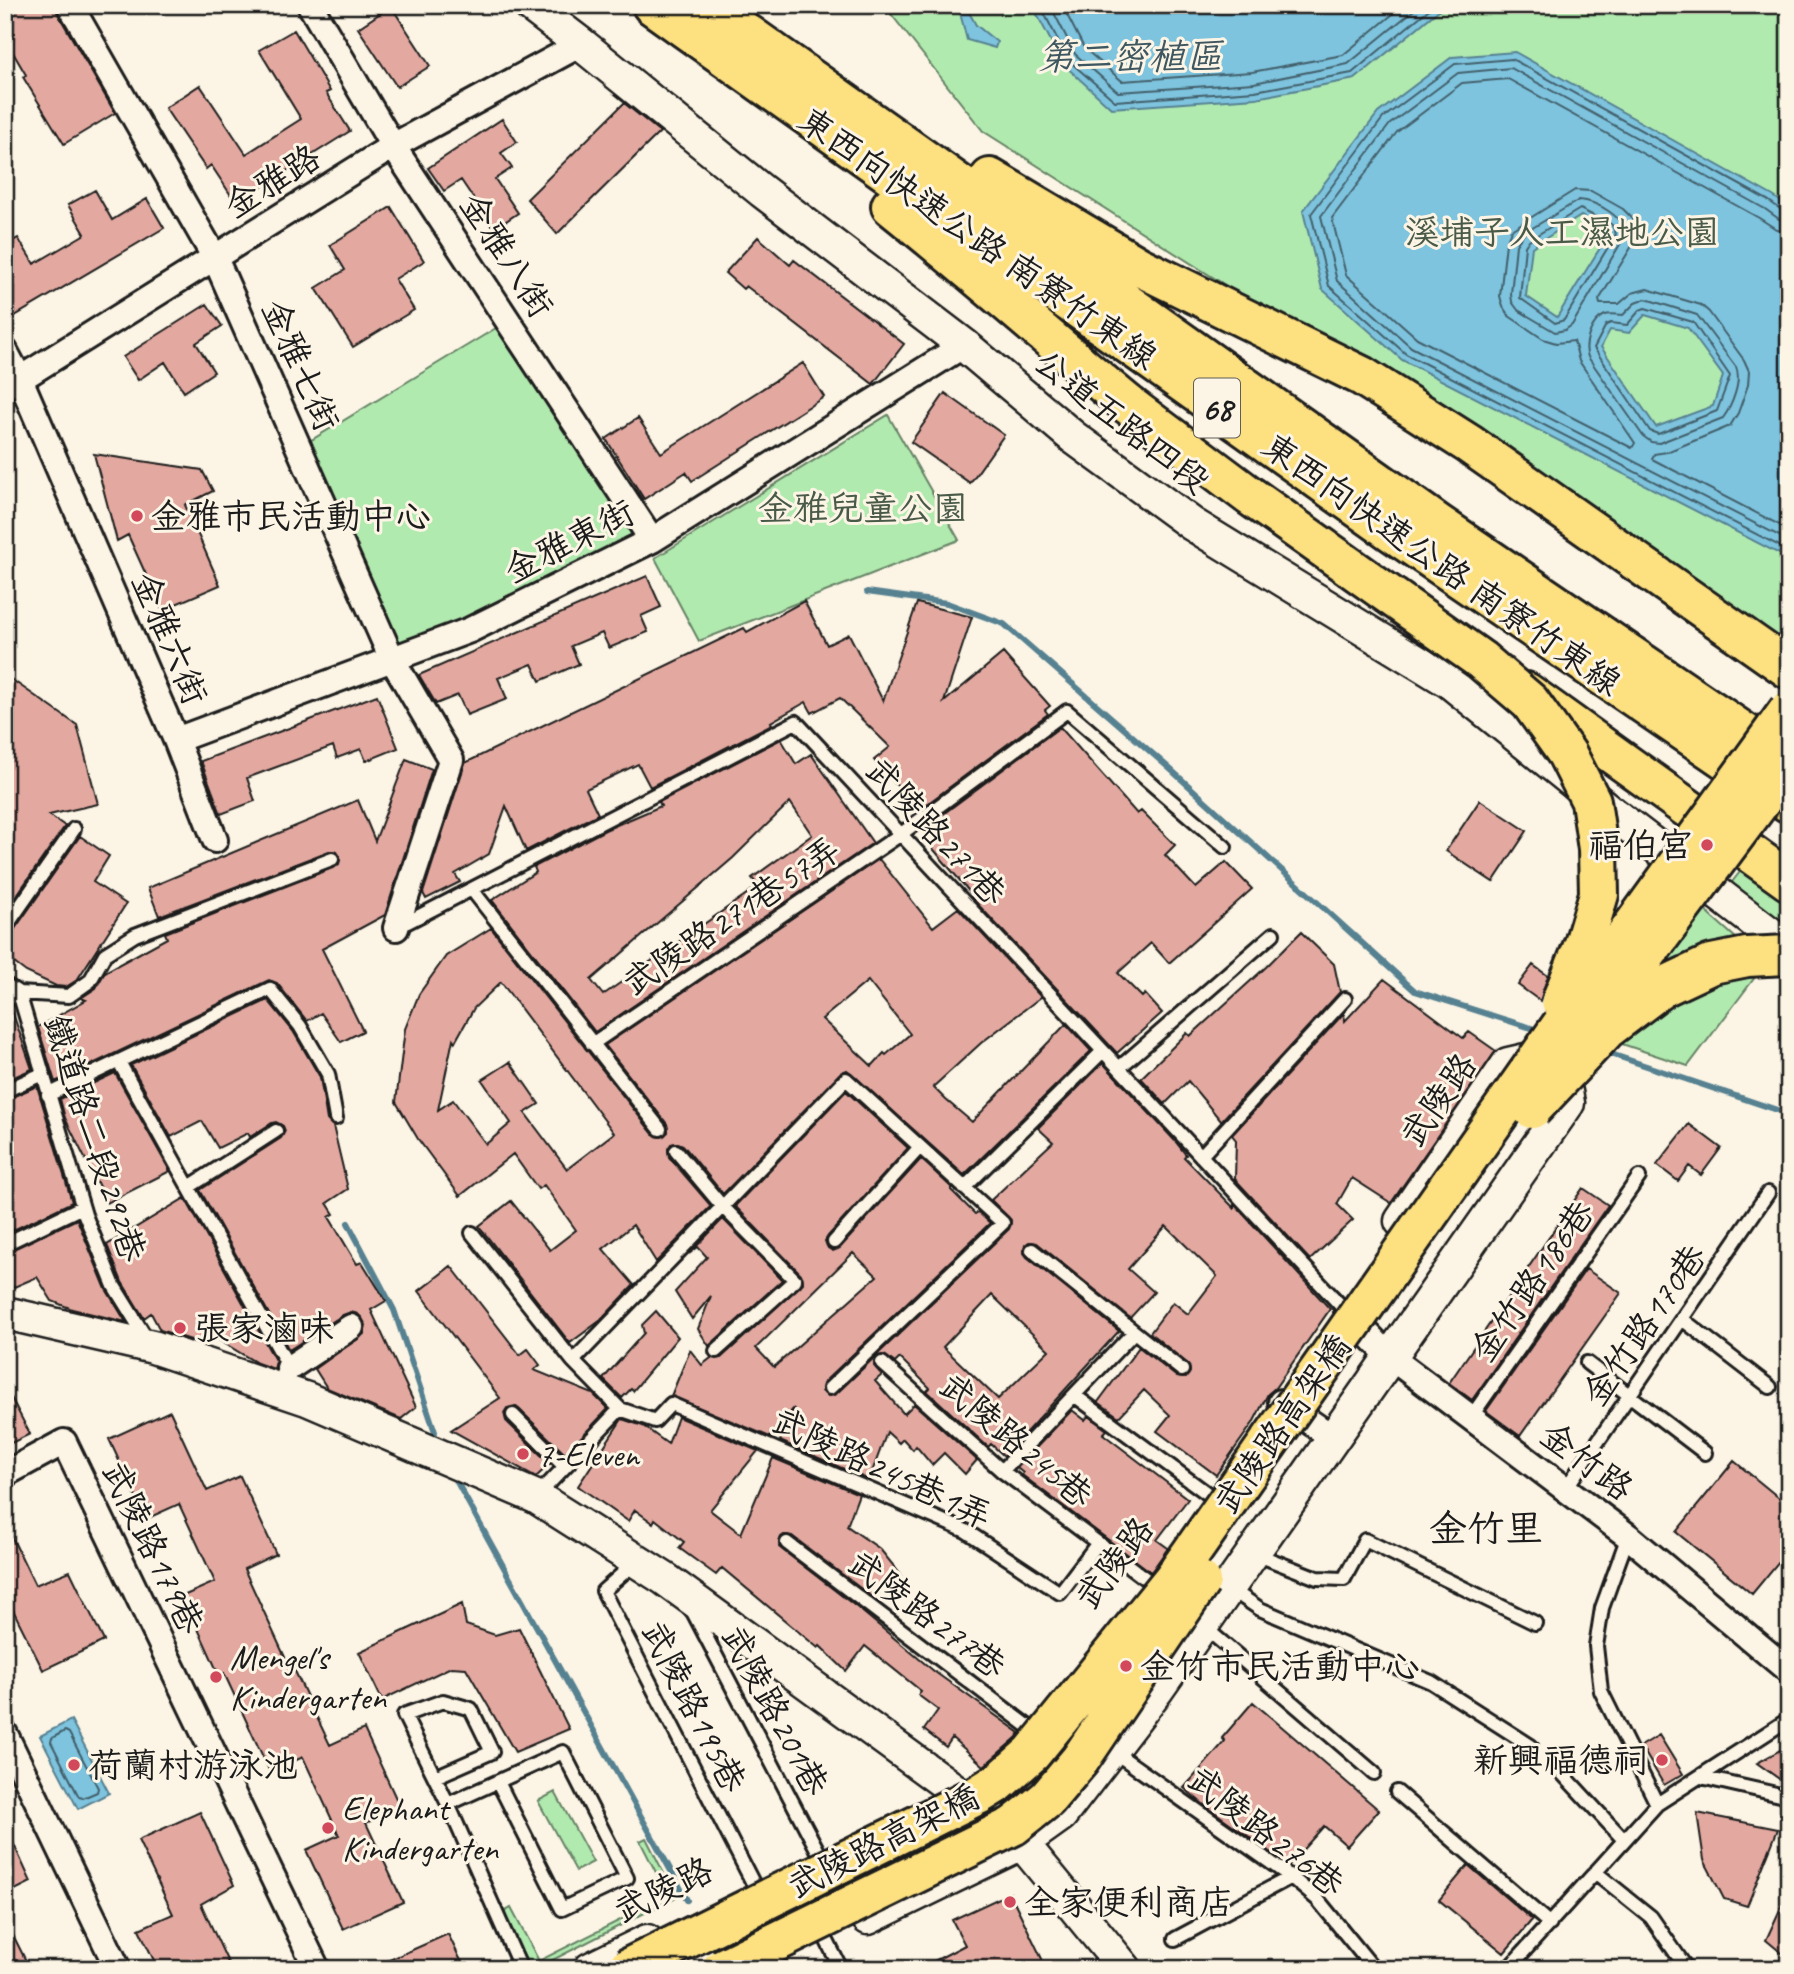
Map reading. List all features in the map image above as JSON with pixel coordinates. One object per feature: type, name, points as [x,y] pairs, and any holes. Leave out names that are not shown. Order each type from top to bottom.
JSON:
[{"type":"highway","name":"東西向快速公路 南寮竹東線","points":[[652,5],[797,90],[1789,763]]},
{"type":"highway","name":"東西向快速公路 南寮竹東線","points":[[707,5],[797,90],[1392,532],[1789,803]]},
{"type":"highway","points":[[1789,669],[1469,444],[1362,376],[1138,266],[1019,197],[898,118],[856,95],[797,90],[808,135],[835,162],[959,260],[1035,328],[1130,405],[1250,496],[1789,881]]},
{"type":"highway","points":[[1481,660],[1530,702],[1567,754],[1591,801],[1598,849],[1599,894],[1584,944],[1547,1031],[1522,1103]]},
{"type":"highway","name":"武陵路高架橋","points":[[721,1969],[1013,1826],[1047,1799],[1080,1760],[1189,1593],[1522,1103],[1720,831],[1789,710]]},
{"type":"highway","name":"武陵路高架橋","points":[[1720,831],[1789,763]]},
{"type":"highway","points":[[1522,1103],[1607,1029],[1661,988],[1712,964],[1747,957],[1789,957]]},
{"type":"highway","name":"武陵路高架橋","points":[[626,1969],[978,1795],[999,1782],[1041,1743],[1189,1593],[1322,1430],[1522,1103]]},
{"type":"highway","points":[[672,1969],[985,1815],[1033,1783],[1070,1747],[1115,1694],[1189,1593]]},
{"type":"street","name":"金雅七街","points":[[70,5],[215,258],[392,659],[451,760],[396,928]]},
{"type":"street","name":"金雅八街","points":[[310,5],[393,146],[652,540]]},
{"type":"street","name":"公道五路四段","points":[[530,5],[762,191],[964,345],[1073,436],[1192,524],[1450,682],[1688,865],[1789,948]]},
{"type":"street","name":"金雅路","points":[[13,382],[393,146],[581,44]]},
{"type":"street","name":"金雅東街","points":[[176,740],[470,630],[652,540],[964,345]]},
{"type":"street","name":"金雅六街","points":[[5,351],[13,382],[176,740],[215,840]]},
{"type":"street","name":"公道五路四段","points":[[1688,865],[1768,949],[1789,957]]},
{"type":"street","points":[[1559,1053],[1688,865]]},
{"type":"street","name":"武陵路","points":[[590,1969],[998,1766],[1033,1730],[1189,1593],[1253,1553],[1322,1430],[1389,1356],[1568,1103],[1559,1053],[1508,1065],[1212,1497],[1189,1593],[1111,1750],[1060,1815],[1022,1843],[762,1969]]},
{"type":"street","name":"金竹路","points":[[1343,1308],[1389,1356],[1628,1536],[1789,1671]]},
{"type":"street","points":[[5,1313],[153,1348],[307,1399],[536,1497],[682,1591],[1008,1829],[1125,1969]]},
{"type":"street","points":[[289,1368],[351,1327]]},
{"type":"street","points":[[1280,1401],[1322,1430]]},
{"type":"street","name":"武陵路179巷","points":[[5,1474],[64,1443],[317,1969]]},
{"type":"street","points":[[5,1734],[118,1969]]},
{"type":"lane","points":[[1450,682],[1546,740],[1597,782]]},
{"type":"lane","name":"武陵路271巷57弄","points":[[592,1044],[901,834],[1067,711],[1225,848]]},
{"type":"lane","name":"武陵路271巷","points":[[396,928],[796,722],[1343,1308]]},
{"type":"lane","points":[[1639,816],[1688,865]]},
{"type":"lane","points":[[5,928],[74,829]]},
{"type":"lane","points":[[5,1001],[19,993],[69,996],[90,981],[105,954],[135,935],[332,859]]},
{"type":"lane","points":[[472,891],[660,1129]]},
{"type":"lane","points":[[1119,1068],[1273,934]]},
{"type":"lane","name":"鐵道路二段292巷","points":[[5,984],[19,993],[82,1208],[114,1286],[153,1348]]},
{"type":"lane","points":[[48,1095],[270,989],[300,1026],[328,1074],[336,1118]]},
{"type":"lane","points":[[1201,1156],[1345,999]]},
{"type":"lane","points":[[964,1188],[1103,1051]]},
{"type":"lane","points":[[119,1062],[307,1399]]},
{"type":"lane","points":[[5,1091],[42,1074]]},
{"type":"lane","points":[[573,1361],[846,1079],[1003,1223],[830,1388]]},
{"type":"lane","points":[[189,1187],[276,1131]]},
{"type":"lane","points":[[834,1242],[920,1147]]},
{"type":"lane","points":[[676,1152],[722,1206],[794,1280],[716,1351]]},
{"type":"lane","name":"金竹路186巷","points":[[1471,1417],[1639,1177]]},
{"type":"lane","name":"金竹路170巷","points":[[1566,1488],[1769,1193]]},
{"type":"lane","points":[[5,1244],[82,1208]]},
{"type":"lane","points":[[472,1233],[573,1361],[620,1409],[536,1497]]},
{"type":"lane","points":[[1032,1250],[1182,1370]]},
{"type":"lane","points":[[1682,1319],[1770,1387]]},
{"type":"lane","points":[[1003,1471],[1134,1332]]},
{"type":"lane","name":"武陵路245巷","points":[[882,1363],[1003,1471],[1098,1543],[1189,1593]]},
{"type":"lane","points":[[1587,1363],[1705,1453]]},
{"type":"lane","points":[[1074,1395],[1212,1497]]},
{"type":"lane","name":"武陵路245巷1弄","points":[[620,1409],[655,1421],[671,1404],[966,1531],[1060,1594],[1098,1543]]},
{"type":"lane","points":[[513,1415],[564,1466]]},
{"type":"lane","points":[[1628,1536],[1602,1608],[1596,1646],[1601,1691],[1657,1804]]},
{"type":"lane","points":[[1253,1553],[1317,1578],[1344,1579],[1365,1540],[1535,1623]]},
{"type":"lane","name":"武陵路277巷","points":[[786,1543],[1033,1730]]},
{"type":"lane","name":"武陵路195巷","points":[[638,1561],[603,1591],[755,1887]]},
{"type":"lane","name":"武陵路201巷","points":[[682,1591],[820,1855]]},
{"type":"lane","points":[[1189,1593],[1260,1609],[1431,1682],[1531,1746]]},
{"type":"lane","points":[[1189,1593],[1374,1773]]},
{"type":"lane","points":[[435,1777],[492,1752],[471,1709],[443,1701],[404,1715],[448,1804],[521,1969]]},
{"type":"lane","points":[[1508,1969],[1657,1804],[1789,1719]]},
{"type":"lane","name":"武陵路276巷","points":[[1111,1750],[1291,1877],[1318,1900],[1374,1969]]},
{"type":"lane","points":[[448,1804],[563,1752],[627,1878],[562,1909],[498,1782]]},
{"type":"lane","points":[[1560,1771],[1624,1840]]},
{"type":"lane","points":[[1701,1777],[1789,1797]]},
{"type":"lane","points":[[1397,1792],[1550,1924]]},
{"type":"lane","points":[[786,1872],[826,1938],[841,1969]]},
{"type":"lane","points":[[1595,1872],[1651,1917],[1687,1969]]},
{"type":"lane","points":[[1175,1939],[1291,1877]]},
{"type":"green space","name":"溪埔子人工濕地公園","points":[[884,5],[1789,5],[1789,644],[983,131]]},
{"type":"green space","points":[[496,328],[634,535],[467,620],[398,644],[305,444]]},
{"type":"green space","name":"金雅兒童公園","points":[[888,415],[959,540],[699,641],[655,558]]},
{"type":"green space","points":[[1750,859],[1789,882],[1789,940],[1725,891]]},
{"type":"green space","points":[[1701,907],[1765,964],[1688,1066],[1601,1037]]},
{"type":"green space","points":[[555,1792],[593,1862],[576,1871],[538,1801]]},
{"type":"green space","points":[[646,1838],[676,1897],[535,1969],[529,1969],[501,1914],[511,1908],[539,1961],[668,1896],[640,1841]]},
{"type":"water","points":[[958,5],[965,5],[976,25],[997,42],[995,48],[967,40]]},
{"type":"water","name":"第二密植區","points":[[1032,5],[1445,5],[1355,79],[1256,98],[1111,108],[1063,64]]},
{"type":"water","points":[[1515,52],[1789,207],[1789,559],[1402,360],[1322,289],[1303,211],[1378,113],[1452,57]],"holes":[[[1581,216],[1610,232],[1557,317],[1526,296],[1532,247]],[[1645,315],[1688,328],[1723,376],[1713,406],[1656,427],[1601,347],[1610,330],[1629,333]]]},
{"type":"water","name":"荷蘭村游泳池","points":[[71,1720],[109,1793],[78,1809],[40,1736]]},
{"type":"building","points":[[5,5],[55,5],[115,113],[64,144],[23,77],[26,75],[5,39]]},
{"type":"building","points":[[391,6],[430,66],[397,87],[358,28]]},
{"type":"building","points":[[294,30],[330,91],[326,93],[350,131],[236,203],[211,165],[206,169],[165,108],[200,85],[246,154],[301,119],[259,50]]},
{"type":"building","points":[[624,103],[660,132],[557,234],[527,199]]},
{"type":"building","points":[[502,119],[517,142],[501,153],[512,168],[495,179],[518,213],[494,229],[461,180],[444,191],[428,168]]},
{"type":"building","points":[[95,190],[112,220],[147,199],[164,228],[13,317],[5,303],[5,245],[18,238],[34,264],[85,234],[68,205]]},
{"type":"building","points":[[391,207],[424,261],[395,279],[414,310],[353,347],[316,288],[345,270],[330,245]]},
{"type":"building","points":[[758,237],[790,265],[794,260],[904,344],[873,384],[746,286],[743,289],[725,273]]},
{"type":"building","points":[[207,304],[222,326],[196,343],[214,372],[184,392],[165,362],[138,380],[123,357]]},
{"type":"building","points":[[803,363],[824,397],[692,481],[686,472],[644,499],[606,439],[638,418],[661,453]]},
{"type":"building","points":[[945,393],[1004,435],[970,483],[911,442]]},
{"type":"building","points":[[94,454],[202,470],[213,491],[185,505],[220,585],[162,610],[128,535],[117,541]]},
{"type":"building","points":[[647,576],[661,607],[641,616],[648,632],[609,648],[602,633],[571,646],[579,664],[540,681],[532,664],[498,678],[507,699],[467,715],[458,695],[436,704],[419,675]]},
{"type":"building","points":[[804,601],[827,645],[849,634],[883,701],[917,603],[972,617],[944,702],[1003,653],[1050,706],[1045,710],[1048,714],[919,810],[874,760],[890,747],[840,698],[812,713],[806,702],[771,722],[772,724],[650,787],[638,764],[586,789],[598,814],[526,851],[506,806],[489,854],[455,874],[460,882],[426,899],[423,893],[465,763],[744,628],[747,632]]},
{"type":"building","points":[[5,675],[77,725],[98,804],[49,815],[65,826],[5,912]]},
{"type":"building","points":[[377,695],[398,748],[366,761],[361,749],[337,758],[333,746],[247,778],[255,801],[221,814],[201,761]]},
{"type":"building","points":[[1060,727],[1137,814],[1141,811],[1175,845],[1165,855],[1196,888],[1226,862],[1252,889],[1169,963],[1151,943],[1118,973],[1142,997],[1145,994],[1162,1013],[1117,1053],[971,897],[973,896],[924,838],[936,828],[931,823]]},
{"type":"building","points":[[781,739],[796,764],[811,754],[873,843],[595,1032],[492,900],[536,872],[534,867],[605,830],[661,806],[659,802]],"holes":[[[790,802],[812,835],[752,878],[758,886],[603,995],[591,980],[733,858]]]},
{"type":"building","points":[[406,759],[432,769],[385,915],[322,949],[363,1031],[341,1042],[321,1013],[307,1021],[277,983],[269,980],[55,1082],[38,1027],[86,1000],[81,998],[96,988],[105,972],[167,938],[165,933],[335,867],[339,864],[340,857],[337,852],[329,851],[159,916],[148,888],[358,800],[375,841]]},
{"type":"building","points":[[1480,800],[1527,831],[1493,882],[1446,851]]},
{"type":"building","points":[[80,836],[109,856],[93,882],[126,904],[77,980],[66,987],[56,986],[26,972],[5,956],[5,937],[12,933]]},
{"type":"building","points":[[879,859],[933,927],[958,908],[1041,997],[981,1043],[933,1087],[946,1100],[972,1122],[1066,1024],[1091,1051],[964,1175],[847,1070],[840,1073],[723,1194],[683,1145],[671,1144],[668,1149],[669,1157],[711,1206],[656,1262],[633,1225],[603,1249],[634,1285],[601,1320],[570,1343],[479,1226],[511,1201],[550,1250],[576,1230],[544,1185],[538,1189],[513,1154],[460,1196],[418,1139],[396,1102],[405,1029],[419,994],[446,956],[491,928],[653,1134],[662,1137],[668,1132],[667,1124],[605,1045]],"holes":[[[868,981],[910,1034],[886,1055],[884,1053],[872,1066],[822,1019]],[[501,982],[614,1133],[567,1169],[525,1113],[539,1104],[510,1062],[482,1080],[511,1123],[486,1144],[453,1100],[438,1110],[453,1039],[455,1042],[474,1008]]]},
{"type":"building","points":[[1301,932],[1334,964],[1340,992],[1221,1121],[1188,1081],[1165,1104],[1141,1078],[1187,1033],[1190,1036],[1266,967]]},
{"type":"building","points":[[1533,965],[1548,976],[1540,1001],[1518,985]]},
{"type":"building","points":[[1384,979],[1463,1038],[1469,1032],[1496,1051],[1391,1203],[1352,1178],[1337,1204],[1353,1220],[1310,1260],[1235,1179],[1236,1140],[1232,1135],[1344,1013],[1345,1021]]},
{"type":"building","points":[[268,1000],[293,1031],[320,1077],[327,1120],[333,1126],[348,1189],[327,1203],[334,1214],[329,1217],[357,1264],[362,1262],[386,1301],[371,1310],[416,1407],[401,1419],[327,1388],[315,1369],[364,1334],[366,1325],[358,1314],[351,1312],[343,1315],[289,1350],[200,1190],[281,1138],[285,1131],[283,1126],[272,1123],[250,1137],[248,1133],[218,1148],[202,1121],[171,1137],[131,1065]]},
{"type":"building","points":[[11,1008],[32,1069],[5,1081],[5,1010]]},
{"type":"building","points":[[1103,1063],[1175,1141],[1186,1155],[1184,1157],[1234,1208],[1234,1204],[1330,1309],[1275,1388],[1268,1394],[1253,1423],[1216,1475],[1157,1431],[1170,1415],[1144,1390],[1119,1417],[1098,1402],[1139,1347],[1177,1377],[1186,1378],[1190,1372],[1187,1363],[1150,1333],[1173,1302],[1188,1314],[1217,1276],[1166,1226],[1128,1269],[1154,1292],[1130,1318],[1037,1243],[1029,1242],[1025,1245],[1024,1253],[1027,1257],[1119,1331],[1004,1456],[991,1444],[988,1447],[927,1391],[930,1388],[900,1358],[895,1363],[884,1355],[875,1358],[874,1366],[882,1375],[875,1381],[904,1414],[914,1404],[977,1460],[965,1474],[944,1453],[932,1465],[916,1446],[913,1450],[903,1439],[899,1443],[887,1432],[869,1480],[780,1441],[794,1408],[770,1437],[671,1396],[690,1350],[702,1365],[711,1358],[721,1358],[803,1283],[801,1274],[735,1206],[846,1091],[908,1148],[828,1236],[825,1241],[828,1248],[833,1251],[840,1248],[921,1159],[975,1214],[978,1212],[990,1223],[824,1382],[822,1391],[828,1396],[836,1394],[1009,1229],[1011,1220],[991,1200],[1053,1142],[1038,1128]],"holes":[[[853,1253],[877,1276],[774,1367],[756,1348]],[[992,1295],[1049,1350],[998,1399],[943,1347]]]},
{"type":"building","points":[[115,1073],[170,1171],[107,1203],[65,1118],[60,1099]]},
{"type":"building","points":[[37,1086],[72,1202],[5,1234],[5,1100]]},
{"type":"building","points":[[1689,1124],[1721,1148],[1701,1175],[1689,1166],[1678,1181],[1657,1165]]},
{"type":"building","points":[[1583,1188],[1608,1205],[1472,1400],[1449,1383]]},
{"type":"building","points":[[185,1198],[276,1362],[274,1369],[257,1363],[219,1340],[215,1333],[197,1342],[160,1330],[151,1313],[144,1318],[122,1282],[107,1245]]},
{"type":"building","points":[[77,1219],[106,1289],[126,1322],[72,1309],[52,1301],[37,1277],[5,1291],[5,1253]]},
{"type":"building","points":[[723,1219],[782,1280],[709,1346],[698,1329],[711,1296],[692,1319],[675,1292],[707,1257],[698,1247],[689,1254]]},
{"type":"building","points":[[451,1266],[520,1355],[528,1349],[540,1365],[534,1370],[593,1394],[608,1409],[565,1454],[519,1409],[515,1406],[507,1408],[504,1413],[506,1421],[550,1464],[536,1477],[451,1430],[500,1398],[419,1291]]},
{"type":"building","points":[[1586,1269],[1621,1293],[1520,1436],[1486,1411]]},
{"type":"building","points":[[656,1311],[678,1337],[633,1391],[631,1389],[622,1398],[603,1379],[644,1333],[642,1325]]},
{"type":"building","points":[[5,1386],[30,1434],[5,1446]]},
{"type":"building","points":[[1072,1410],[1085,1420],[1088,1416],[1107,1430],[1103,1434],[1188,1499],[1157,1540],[1168,1548],[1151,1572],[1022,1475],[1017,1468]]},
{"type":"building","points":[[170,1411],[207,1491],[240,1476],[276,1554],[244,1569],[290,1668],[293,1667],[330,1745],[364,1729],[400,1807],[366,1823],[403,1902],[343,1929],[306,1850],[339,1835],[303,1757],[270,1772],[224,1673],[219,1675],[183,1596],[215,1582],[179,1504],[146,1519],[109,1439]]},
{"type":"building","points":[[678,1417],[758,1451],[710,1510],[741,1534],[773,1458],[859,1494],[847,1526],[880,1549],[901,1575],[873,1598],[792,1536],[781,1537],[779,1547],[935,1672],[1020,1733],[1016,1738],[984,1766],[952,1738],[946,1747],[924,1730],[938,1710],[918,1695],[921,1691],[865,1646],[846,1671],[820,1646],[818,1648],[722,1568],[716,1575],[679,1548],[684,1542],[655,1519],[653,1523],[635,1510],[628,1521],[578,1486],[622,1419],[643,1426],[668,1444]]},
{"type":"building","points":[[1734,1461],[1789,1506],[1789,1549],[1752,1594],[1676,1532]]},
{"type":"building","points":[[5,1523],[35,1585],[70,1571],[104,1641],[43,1670],[5,1594]]},
{"type":"building","points":[[462,1604],[466,1625],[495,1635],[519,1628],[569,1729],[515,1752],[466,1668],[451,1667],[382,1700],[359,1652]]},
{"type":"building","points":[[1253,1702],[1379,1810],[1347,1846],[1324,1826],[1289,1865],[1184,1788],[1225,1741],[1222,1738]]},
{"type":"building","name":"新興福德祠","points":[[1659,1735],[1683,1774],[1664,1785],[1641,1746]]},
{"type":"building","points":[[1789,1745],[1789,1786],[1757,1763]]},
{"type":"building","points":[[200,1812],[234,1885],[201,1904],[231,1969],[158,1969],[139,1929],[173,1914],[138,1840]]},
{"type":"building","points":[[1697,1813],[1778,1829],[1747,1906],[1724,1899],[1704,1860]]},
{"type":"building","points":[[5,1825],[31,1882],[5,1895]]},
{"type":"building","points":[[1468,1865],[1532,1920],[1504,1953],[1439,1900]]},
{"type":"building","points":[[1789,1890],[1789,1959],[1766,1940]]},
{"type":"building","points":[[1010,1893],[1043,1961],[1026,1969],[919,1969],[965,1945],[952,1920]]},
{"type":"building","points":[[5,1919],[30,1969],[5,1969]]},
{"type":"building","points":[[448,1934],[465,1969],[369,1969]]},
{"type":"waterway","points":[[867,592],[947,603],[1004,624],[1169,768],[1415,991],[1541,1031]]},
{"type":"waterway","points":[[1605,1052],[1789,1114]]},
{"type":"waterway","points":[[348,1223],[394,1310],[435,1432]]},
{"type":"waterway","points":[[453,1475],[687,1900]]},
{"type":"place","name":"金雅市民活動中心","points":[[137,516]]},
{"type":"place","name":"福伯宮","points":[[1707,845]]},
{"type":"place","name":"張家滷味","points":[[180,1328]]},
{"type":"place","name":"7-Eleven","points":[[523,1454]]},
{"type":"place","name":"金竹市民活動中心","points":[[1126,1666]]},
{"type":"place","name":"Mengel's Kindergarten","points":[[216,1677]]},
{"type":"place","name":"新興福德祠","points":[[1662,1760]]},
{"type":"place","name":"荷蘭村游泳池","points":[[74,1765]]},
{"type":"place","name":"Elephant Kindergarten","points":[[328,1828]]},
{"type":"place","name":"全家便利商店","points":[[1010,1902]]},
{"type":"district","name":"金竹里","points":[[1486,1528]]}]
